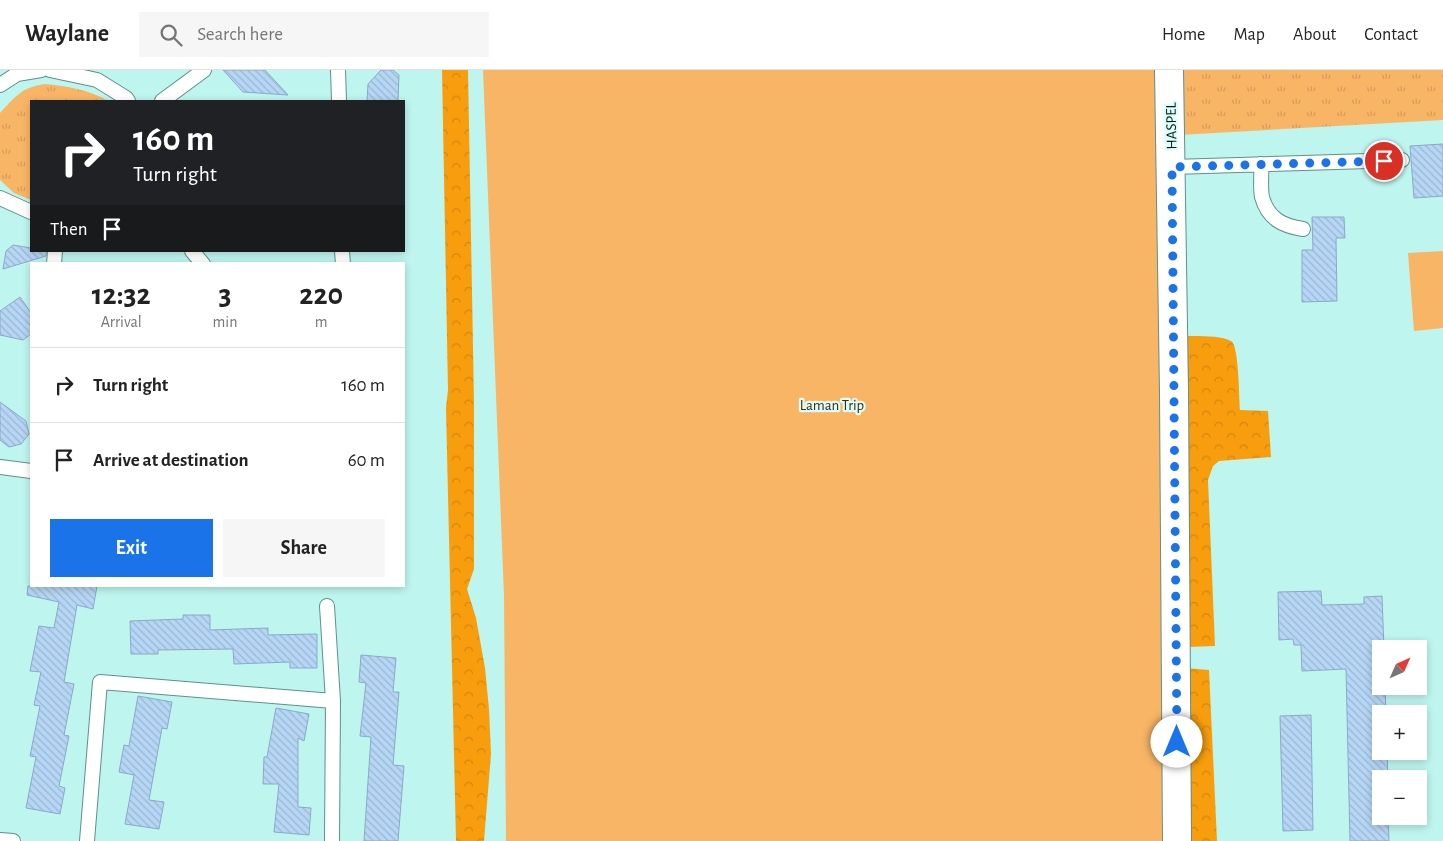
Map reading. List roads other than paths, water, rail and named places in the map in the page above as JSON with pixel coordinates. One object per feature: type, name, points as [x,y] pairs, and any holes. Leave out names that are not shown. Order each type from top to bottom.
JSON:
[{"type":"street","name":"HASPEL","points":[[1170,70],[1178,841]]},
{"type":"lane","points":[[0,85],[17,74],[41,70]]},
{"type":"lane","points":[[50,70],[97,80],[127,100]]},
{"type":"lane","points":[[163,100],[204,70]]},
{"type":"lane","points":[[338,70],[339,100]]},
{"type":"lane","points":[[1172,167],[1402,160]]},
{"type":"lane","points":[[1262,164],[1262,196],[1271,215],[1285,226],[1304,229]]},
{"type":"lane","points":[[0,198],[30,212]]},
{"type":"lane","points":[[193,252],[201,262]]},
{"type":"lane","points":[[0,467],[30,471]]},
{"type":"lane","points":[[327,606],[333,701],[332,841]]},
{"type":"lane","points":[[88,841],[100,682],[333,701]]},
{"type":"lane","points":[[0,840],[13,841]]},
{"type":"park label","name":"Laman Trip","points":[[832,405]]}]
